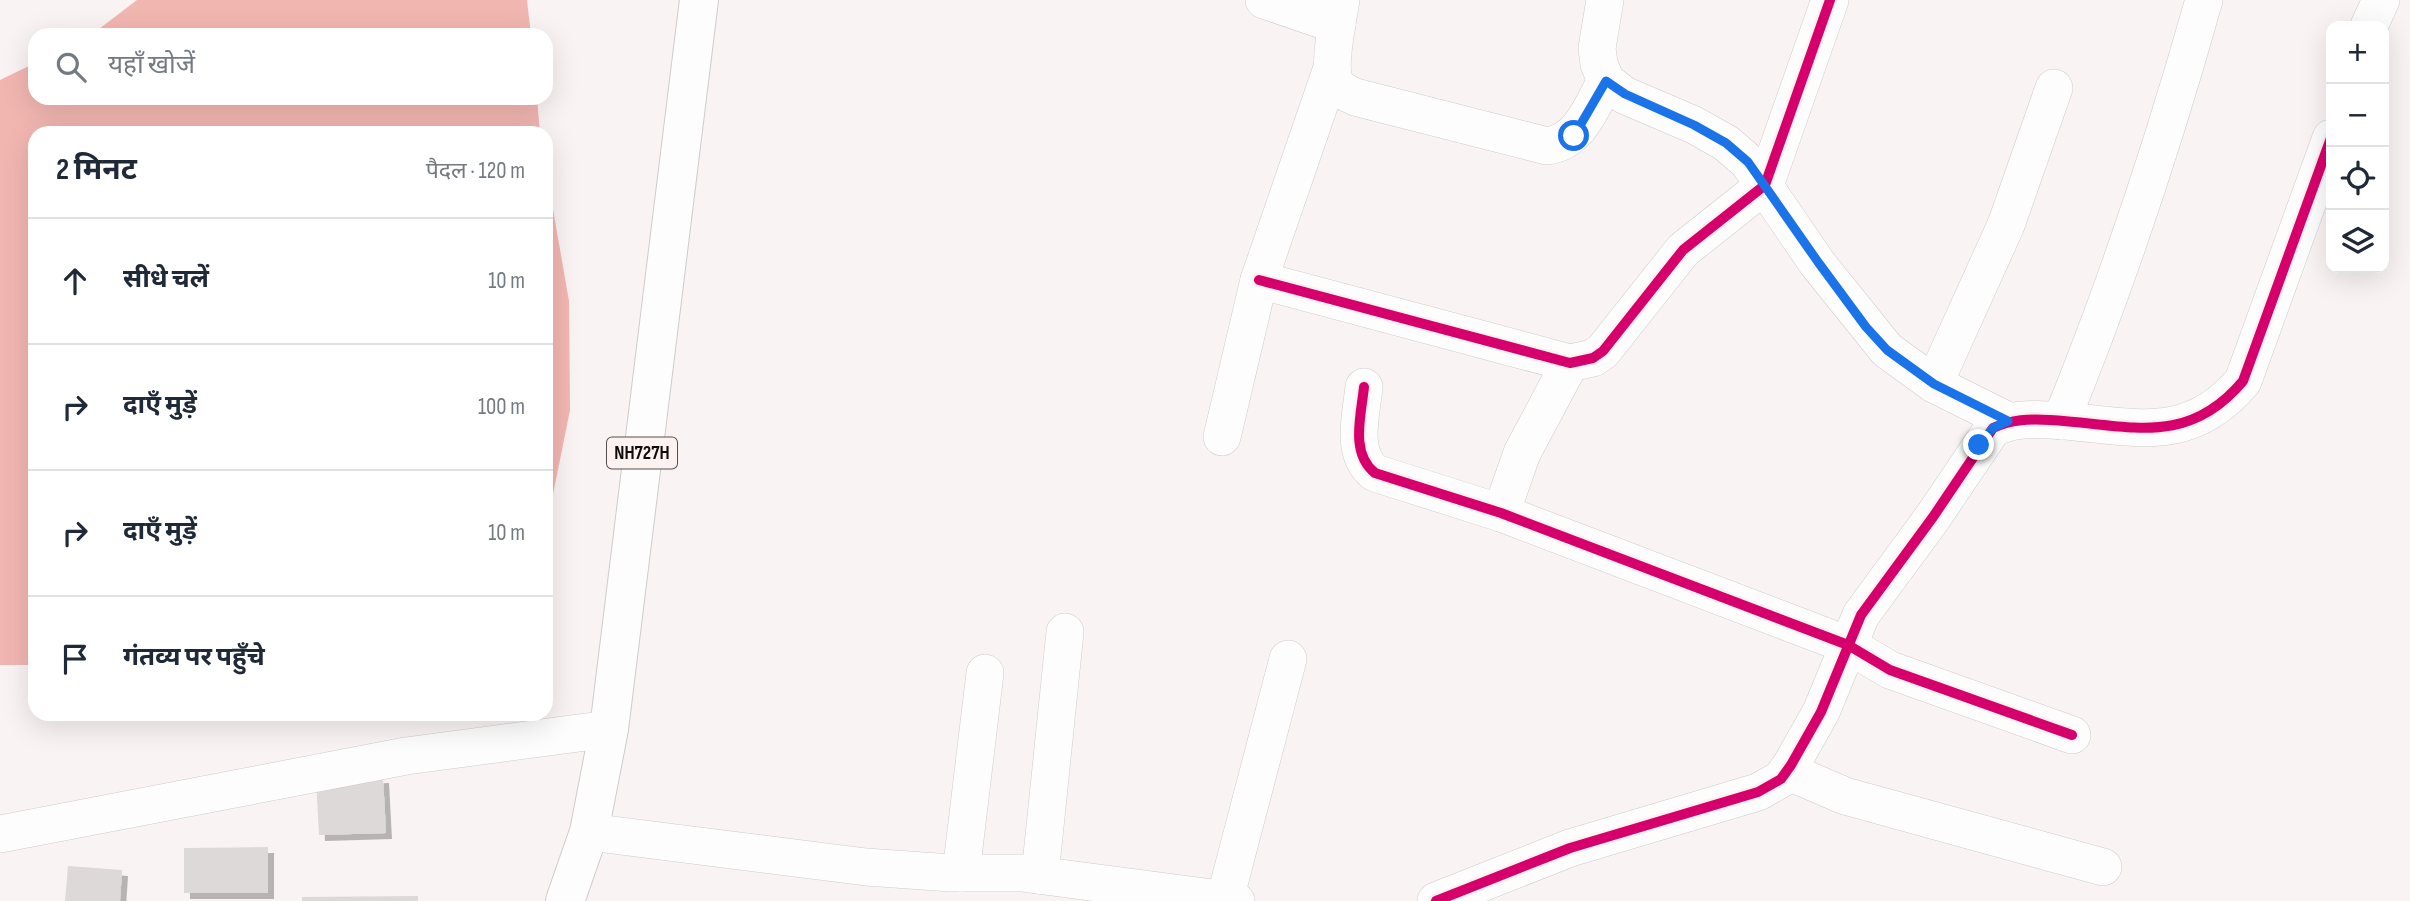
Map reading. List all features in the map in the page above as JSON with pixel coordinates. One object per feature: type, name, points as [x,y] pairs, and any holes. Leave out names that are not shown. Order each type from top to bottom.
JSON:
[{"type":"highway","name":"NH727H","points":[[565,901],[589,832],[609,729],[699,0]]},
{"type":"street","points":[[1222,437],[1259,280],[1332,68],[1339,13],[1264,0]]},
{"type":"street","points":[[1605,0],[1597,48],[1599,64],[1606,81],[1625,94],[1694,125],[1726,143],[1748,162],[1866,327],[1887,350],[1934,384],[2008,421]]},
{"type":"street","points":[[1259,280],[1570,363],[1593,358],[1603,351],[1694,239],[1765,186],[1830,0]]},
{"type":"street","points":[[2061,421],[2093,343],[2180,83],[2204,0]]},
{"type":"street","points":[[2371,21],[2381,0]]},
{"type":"street","points":[[1332,68],[1334,82],[1341,90],[1354,97],[1547,146],[1562,144],[1574,136],[1606,81]]},
{"type":"street","points":[[1934,384],[2006,225],[2054,88]]},
{"type":"street","points":[[1436,901],[1570,848],[1758,792],[1782,779],[1821,712],[1861,615],[1933,517],[1979,445],[1993,428],[2008,421],[2061,421],[2144,430],[2176,427],[2226,401],[2243,381],[2328,147]]},
{"type":"street","points":[[1501,513],[1517,463],[1570,363]]},
{"type":"street","points":[[1364,387],[1359,445],[1367,466],[1375,473],[1501,513],[1848,645],[1890,670],[2072,735]]},
{"type":"street","points":[[1041,875],[1065,632]]},
{"type":"street","points":[[589,832],[767,856],[961,873],[1041,875],[1231,900],[1288,659]]},
{"type":"street","points":[[961,873],[985,673]]},
{"type":"street","points":[[0,834],[406,756],[609,729]]},
{"type":"street","points":[[1787,771],[1823,789],[2103,867]]},
{"type":"shaded area","points":[[137,0],[527,0],[530,28],[100,28]]},
{"type":"shaded area","points":[[28,66],[28,105],[538,105],[539,126],[28,126],[28,665],[0,665],[0,80]]},
{"type":"shaded area","points":[[553,209],[569,301],[570,410],[553,494]]},
{"type":"building","points":[[383,777],[386,833],[319,835],[316,780]]},
{"type":"building","points":[[268,847],[268,893],[184,893],[184,848]]},
{"type":"building","points":[[68,866],[122,870],[120,901],[65,901]]},
{"type":"building","points":[[418,896],[418,901],[302,901],[302,897]]},
{"type":"cycle path","points":[[1259,280],[1570,363],[1593,358],[1603,351],[1683,250],[1765,185],[1830,0]]},
{"type":"cycle path","points":[[1436,901],[1570,848],[1758,792],[1781,779],[1821,712],[1861,615],[1933,517],[1993,428],[2014,421],[2035,420],[2154,428],[2177,424],[2200,416],[2222,402],[2243,381],[2328,147]]},
{"type":"cycle path","points":[[1364,387],[1360,445],[1367,465],[1375,473],[1501,513],[1848,645],[1890,670],[2072,735]]},
{"type":"route","points":[[1574,136],[1606,81],[1625,94],[1694,125],[1726,143],[1748,162],[1866,327],[1887,350],[1934,384],[2008,421],[1993,428],[1979,445]]}]
